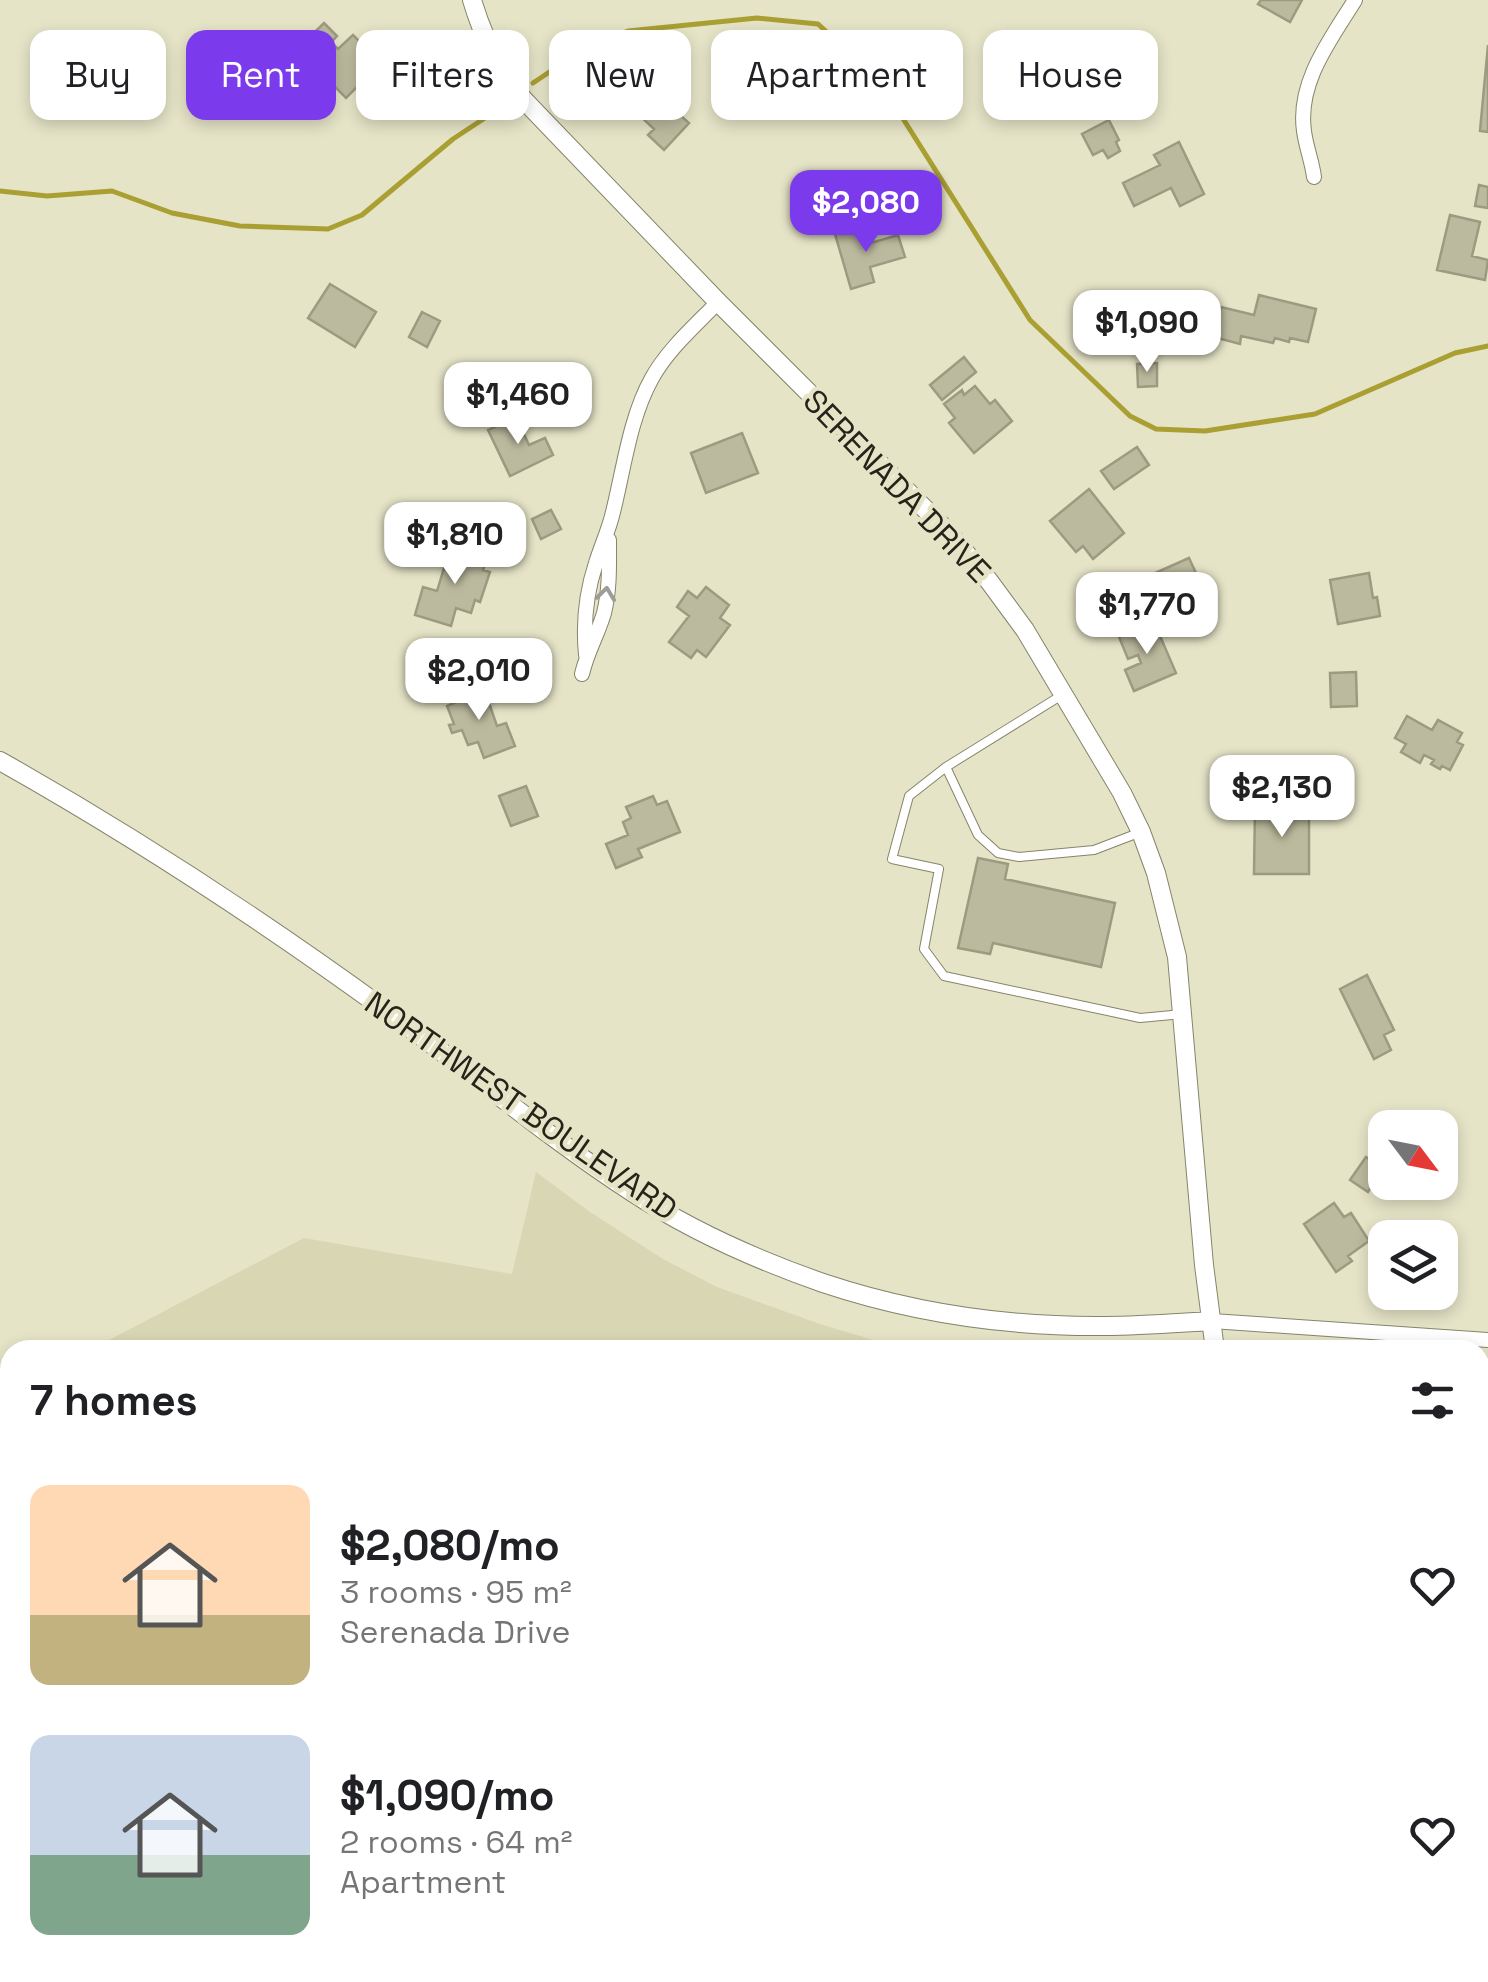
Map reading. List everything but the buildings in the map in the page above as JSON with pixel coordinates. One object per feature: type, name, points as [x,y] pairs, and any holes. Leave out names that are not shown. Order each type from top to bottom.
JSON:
[{"type":"street","name":"SERENADA DRIVE","points":[[472,0],[492,54],[508,80],[561,140],[950,534],[989,581],[1025,630],[1122,793],[1156,873],[1177,957],[1214,1340]]},
{"type":"street","points":[[1314,178],[1304,130],[1306,96],[1318,62],[1355,0]]},
{"type":"street","points":[[582,674],[608,594],[609,529],[634,420],[651,380],[677,344],[718,302]]},
{"type":"street","name":"NORTHWEST BOULEVARD","points":[[0,761],[108,823],[269,927],[634,1194],[750,1255],[823,1283],[877,1298],[995,1321],[1101,1326],[1212,1321]]},
{"type":"street","points":[[1212,1321],[1488,1340]]},
{"type":"lane","points":[[1064,694],[946,767],[908,796],[892,858],[938,868],[924,949],[944,976],[1140,1018],[1183,1014]]},
{"type":"lane","points":[[946,767],[978,835],[998,853],[1019,857],[1094,850],[1141,832]]},
{"type":"shaded area","points":[[536,1172],[663,1259],[717,1287],[873,1340],[109,1340],[304,1238],[512,1274]]},
{"type":"waterway","points":[[533,83],[588,46],[628,31],[757,18],[818,24],[878,79],[1030,320],[1130,416],[1156,429],[1205,431],[1315,414],[1455,353],[1488,346]]},
{"type":"waterway","points":[[0,191],[47,196],[112,191],[172,213],[240,226],[328,229],[362,215],[453,139],[482,120]]}]
